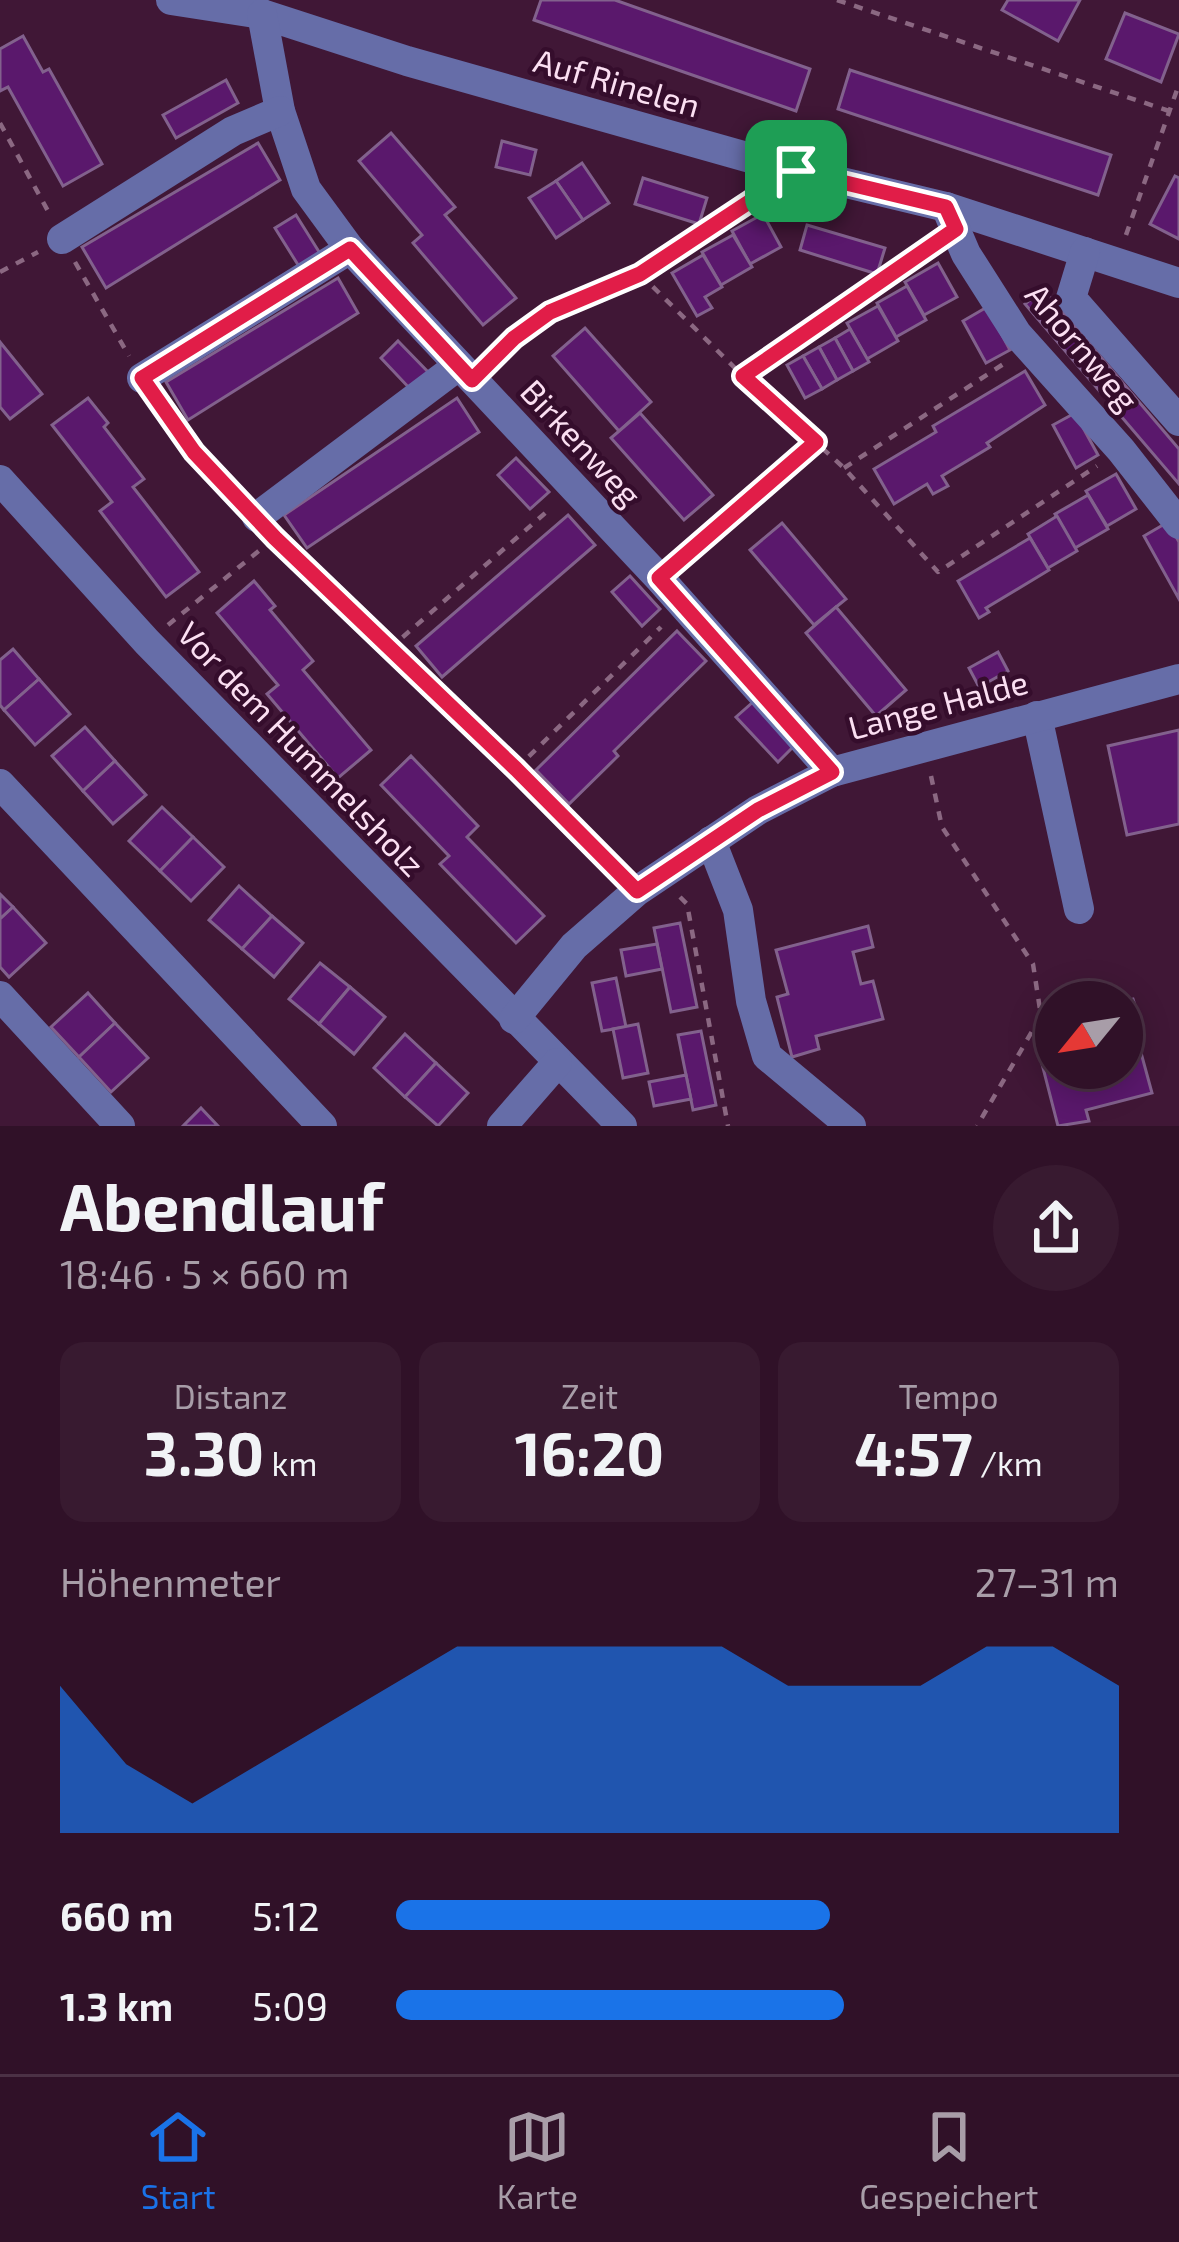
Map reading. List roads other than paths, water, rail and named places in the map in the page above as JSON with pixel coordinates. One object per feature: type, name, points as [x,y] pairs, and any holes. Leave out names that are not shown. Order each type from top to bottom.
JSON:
[{"type":"street","name":"Auf Rinelen","points":[[171,0],[262,14],[407,62],[1085,252],[1179,283]]},
{"type":"street","name":"Birkenweg","points":[[262,14],[280,111],[306,189],[350,249],[659,578],[832,772]]},
{"type":"street","points":[[62,239],[233,131],[280,111]]},
{"type":"street","name":"Ahornweg","points":[[951,218],[966,254],[1030,347],[1179,524]]},
{"type":"street","points":[[142,378],[350,249]]},
{"type":"street","points":[[1085,252],[1071,298],[1179,422]]},
{"type":"street","points":[[266,527],[465,373]]},
{"type":"street","name":"Vor dem Hummelsholz","points":[[0,480],[147,642],[622,1126]]},
{"type":"street","name":"Lange Halde","points":[[514,1018],[574,946],[648,884],[758,810],[832,772],[1179,679]]},
{"type":"street","points":[[1037,716],[1079,910]]},
{"type":"street","points":[[0,784],[322,1126]]},
{"type":"street","points":[[711,842],[738,910],[751,1000],[767,1056],[851,1126]]},
{"type":"street","points":[[0,996],[120,1126]]},
{"type":"street","points":[[502,1126],[556,1063]]}]
